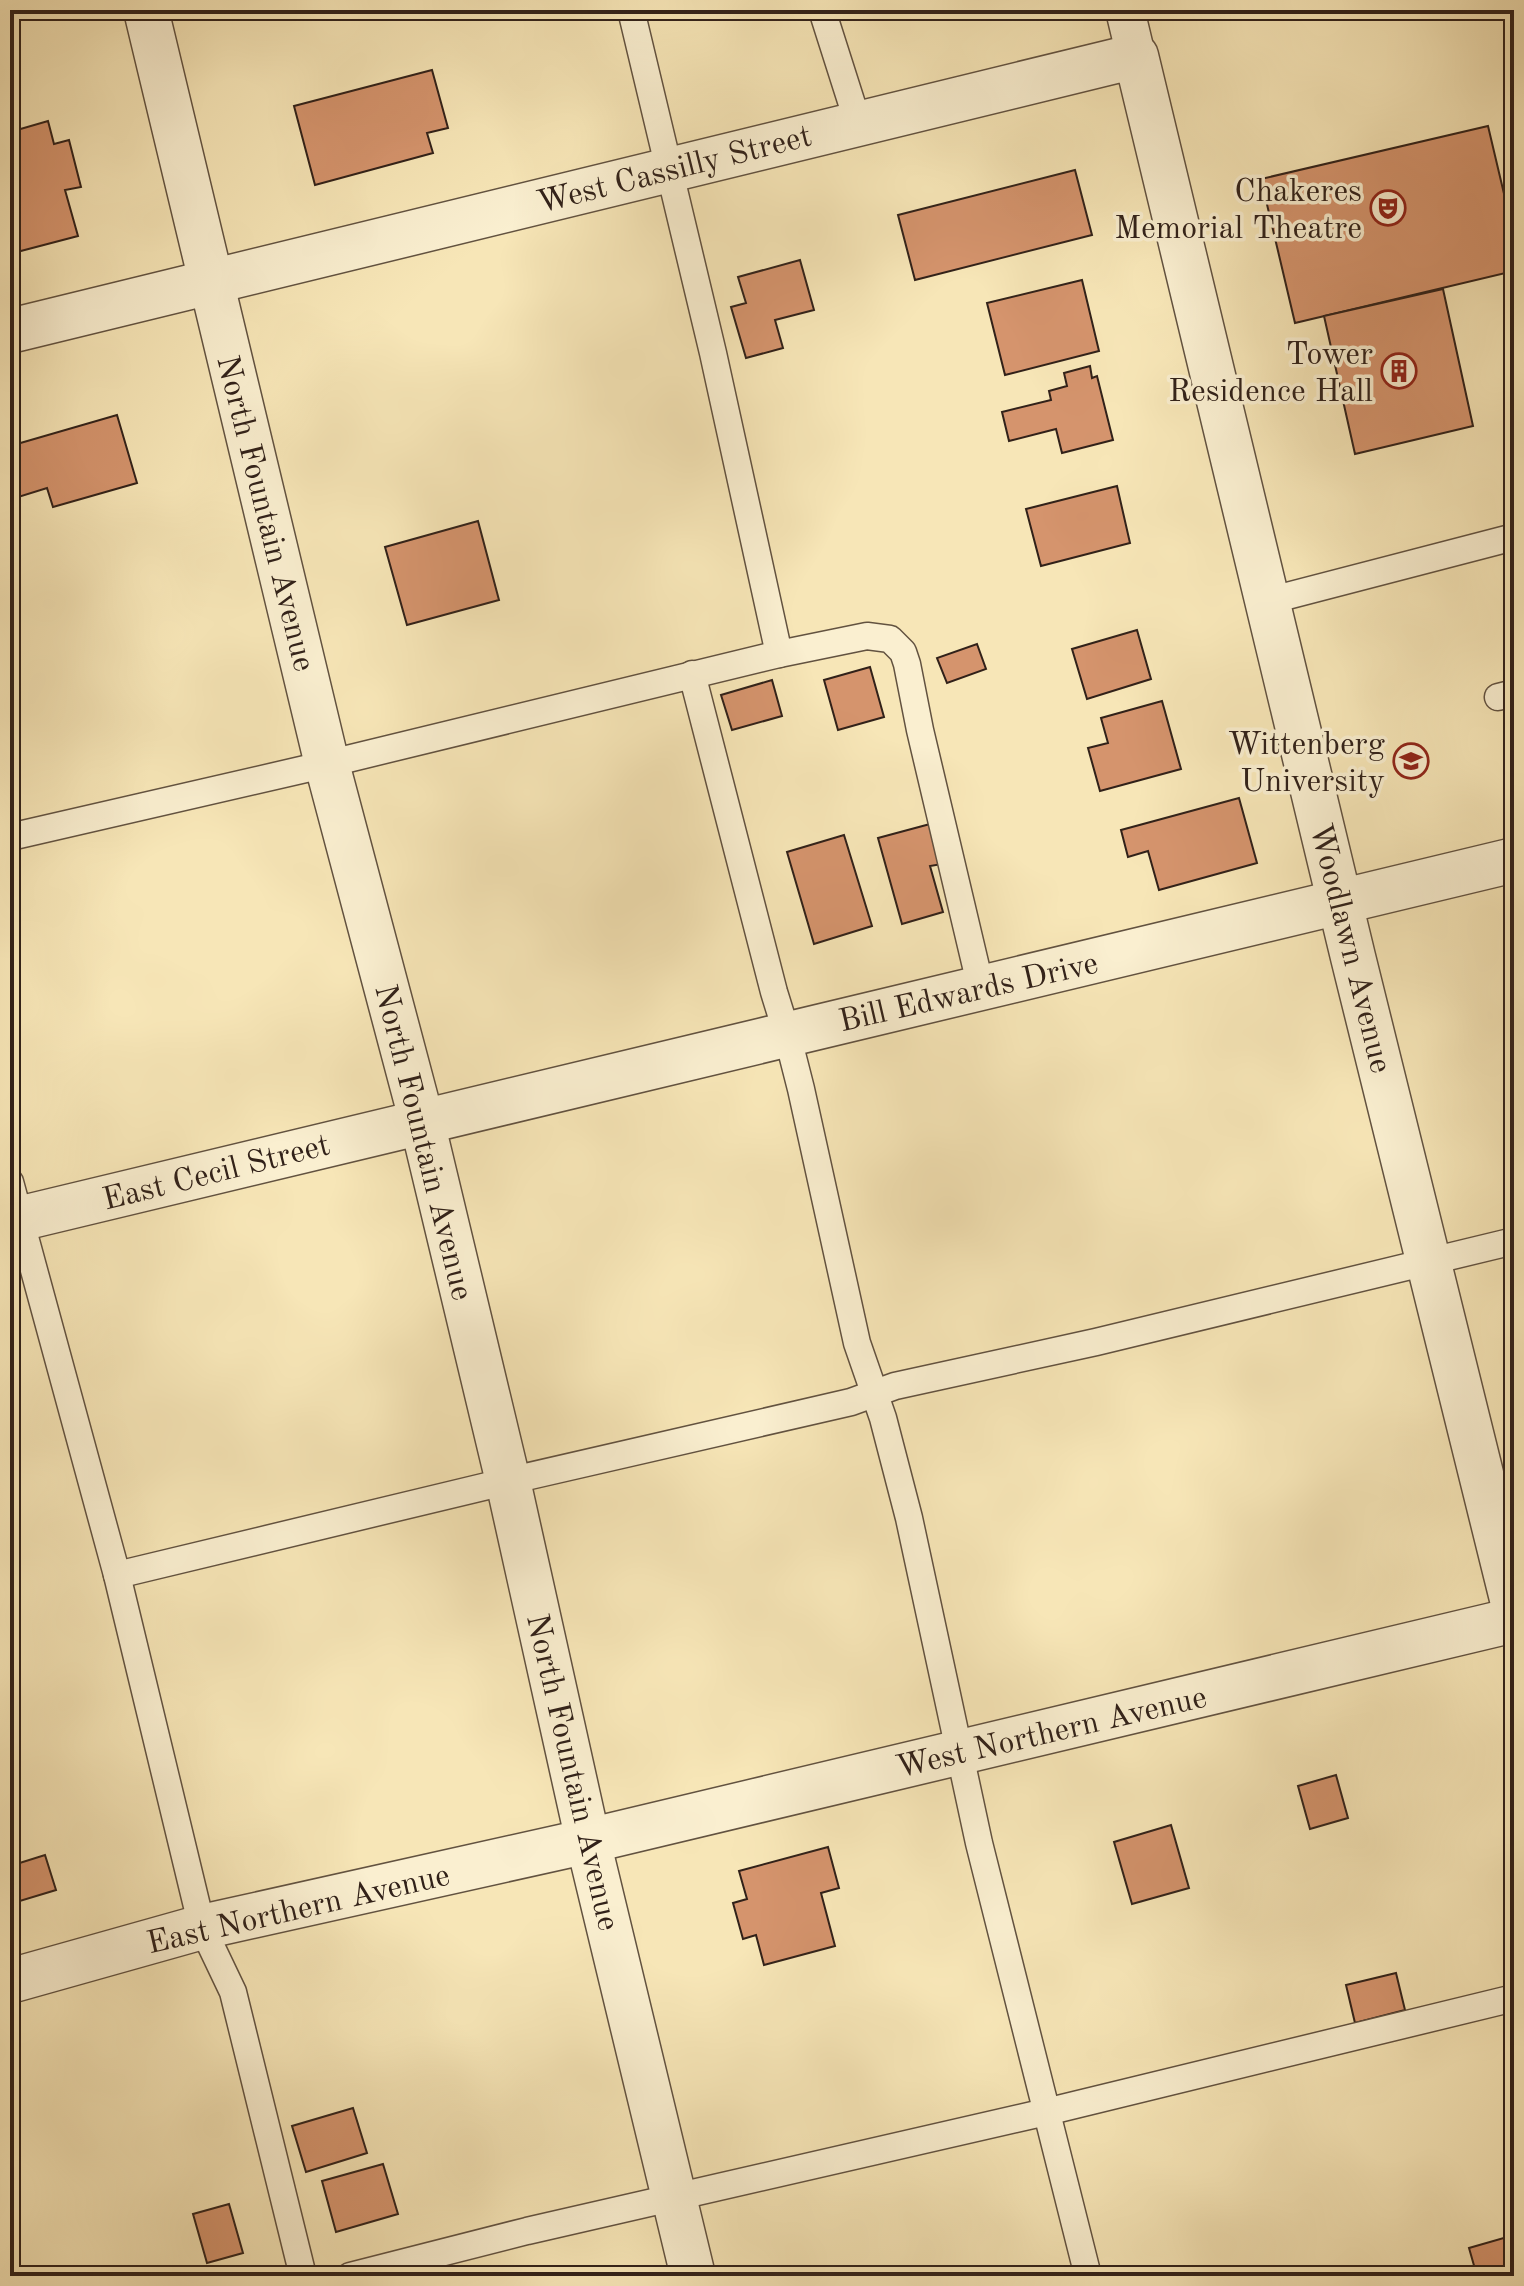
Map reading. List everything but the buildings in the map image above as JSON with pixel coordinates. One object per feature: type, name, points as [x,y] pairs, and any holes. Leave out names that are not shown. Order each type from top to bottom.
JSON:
[{"type":"street","name":"North Fountain Avenue","points":[[146,10],[327,764],[422,1122],[508,1481],[588,1841],[693,2276]]},
{"type":"street","points":[[1125,10],[1136,56]]},
{"type":"street","name":"West Cassilly Street","points":[[10,331],[1136,56]]},
{"type":"street","name":"Woodlawn Avenue","points":[[1136,56],[1514,1607]]},
{"type":"street","name":"Bill Edwards Drive","points":[[422,1122],[1514,860]]},
{"type":"street","name":"East Cecil Street","points":[[13,1207],[422,1122]]},
{"type":"street","name":"West Northern Avenue","points":[[588,1841],[1514,1620]]},
{"type":"street","name":"East Northern Avenue","points":[[10,1981],[202,1927],[588,1841]]},
{"type":"lane","points":[[631,10],[779,654]]},
{"type":"lane","points":[[822,10],[858,123]]},
{"type":"lane","points":[[1268,601],[1514,537]]},
{"type":"lane","points":[[10,837],[779,654],[867,636],[890,639],[903,652],[981,988]]},
{"type":"lane","points":[[692,674],[787,1034],[857,1343],[875,1394],[909,1518],[983,1858],[1088,2276]]},
{"type":"lane","points":[[13,1207],[117,1575],[202,1927],[233,1992],[303,2276]]},
{"type":"lane","points":[[117,1575],[851,1402],[895,1386],[1096,1342],[1514,1241]]},
{"type":"lane","points":[[350,2276],[527,2231],[1046,2112],[1514,1998]]},
{"type":"place","name":"Chakeres Memorial Theatre","points":[[1388,208]]},
{"type":"place","name":"Tower Residence Hall","points":[[1399,371]]},
{"type":"place","name":"Wittenberg University","points":[[1411,761]]}]
